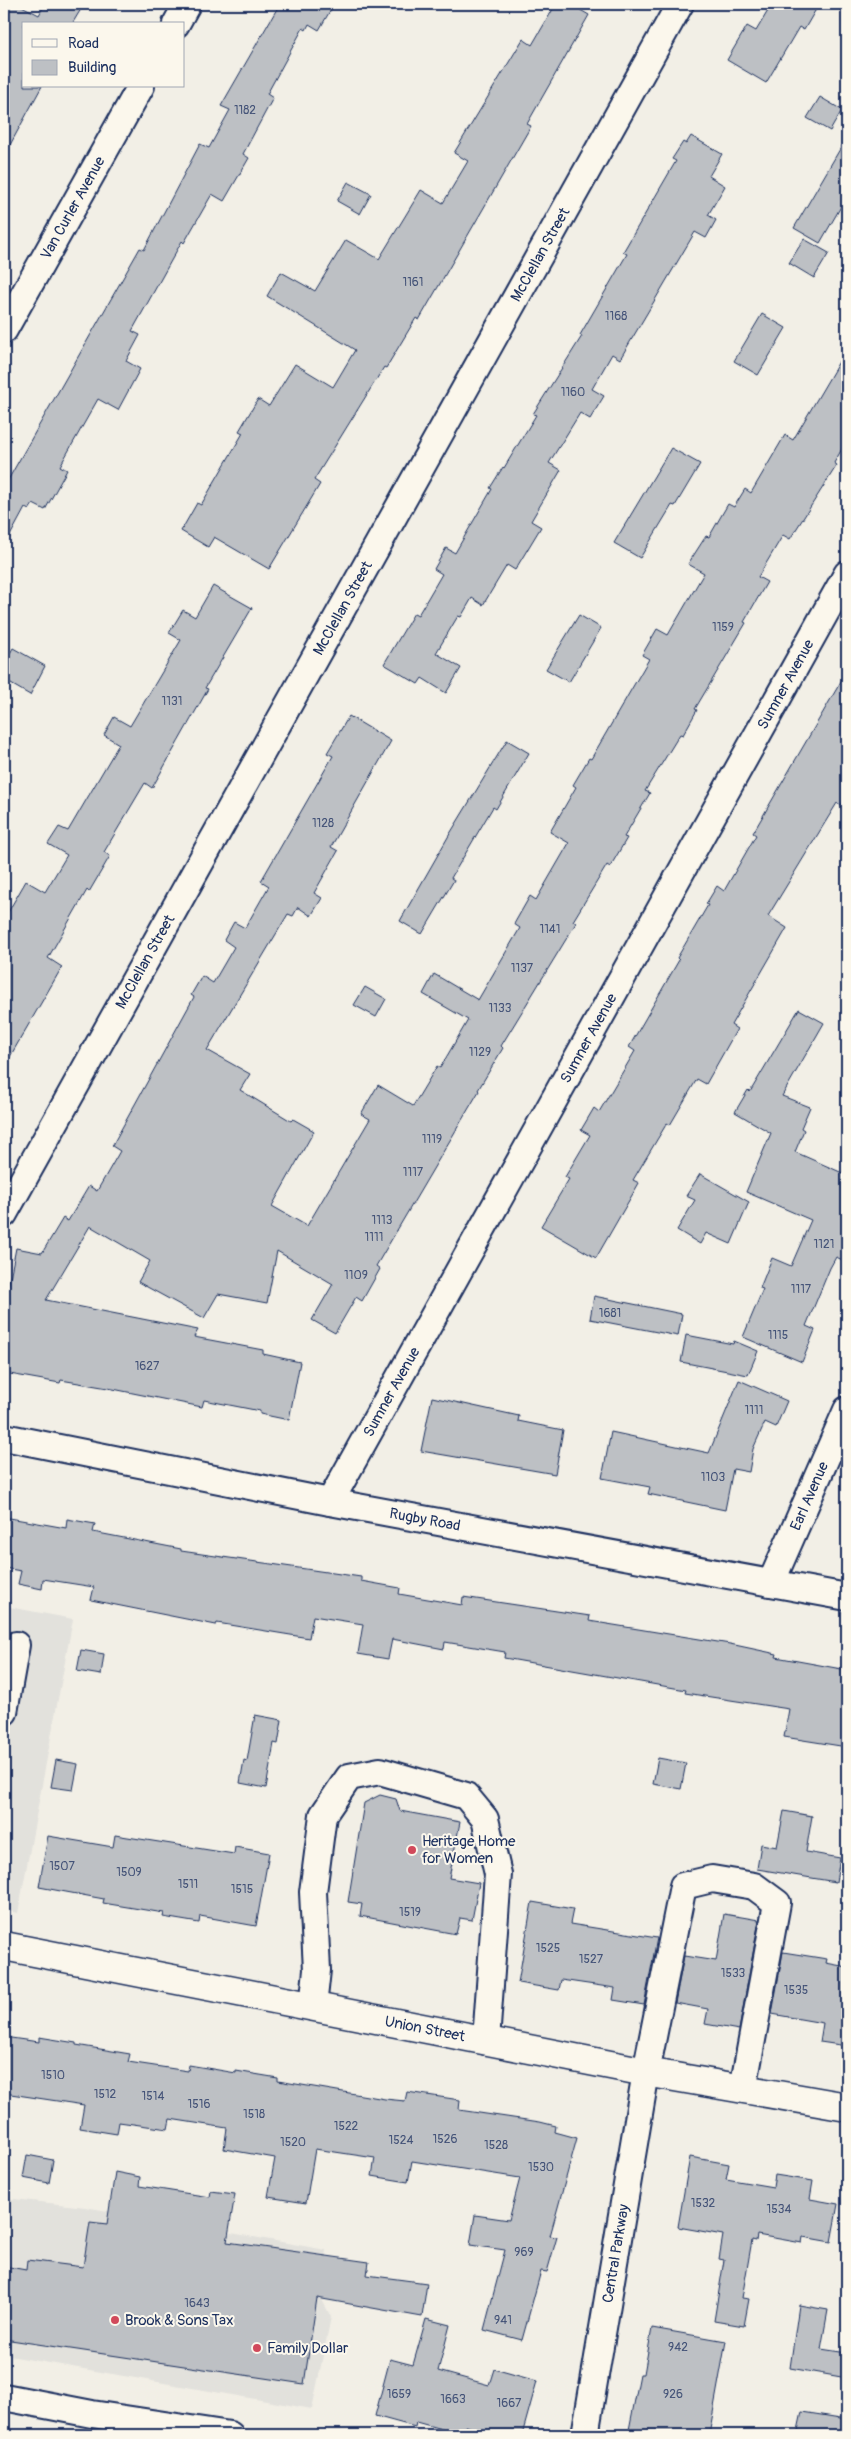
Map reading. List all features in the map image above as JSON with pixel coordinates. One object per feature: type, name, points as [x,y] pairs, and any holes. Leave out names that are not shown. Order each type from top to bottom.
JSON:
[{"type":"main road","name":"Union Street","points":[[4,1946],[646,2072],[847,2107]]},
{"type":"street","points":[[177,22],[187,4]]},
{"type":"street","name":"McClellan Street","points":[[4,1214],[680,4]]},
{"type":"street","name":"Van Curler Avenue","points":[[4,330],[140,88]]},
{"type":"street","name":"Sumner Avenue","points":[[330,1502],[847,574]]},
{"type":"street","name":"Earl Avenue","points":[[771,1583],[847,1410]]},
{"type":"street","name":"Rugby Road","points":[[4,1437],[330,1502],[847,1597]]},
{"type":"street","points":[[4,1712],[16,1644]]},
{"type":"street","points":[[313,2007],[317,1970],[313,1892],[323,1815],[349,1777],[380,1772],[466,1796],[485,1819],[498,1874],[486,2041]]},
{"type":"street","name":"Central Parkway","points":[[585,2435],[646,2072],[683,1886],[712,1879],[754,1886],[777,1903],[743,2089]]},
{"type":"street","points":[[4,2397],[90,2425],[180,2435]]},
{"type":"street","points":[[90,2425],[230,2435]]},
{"type":"shaded area","points":[[4,1606],[73,1619],[18,1913],[4,1910]]},
{"type":"shaded area","points":[[4,2198],[85,2207],[326,2250],[320,2296],[331,2317],[312,2409],[4,2355]]},
{"type":"building","points":[[4,4],[18,4],[39,15],[45,4],[84,4],[73,22],[22,22],[22,88],[41,88],[4,156]]},
{"type":"building","points":[[273,4],[334,4],[319,30],[309,24],[306,30],[303,28],[267,94],[273,98],[243,154],[249,158],[224,201],[212,194],[184,243],[182,241],[132,331],[140,335],[126,361],[140,369],[118,410],[98,399],[60,466],[67,470],[45,510],[33,504],[29,510],[25,508],[4,547],[4,487],[140,248],[144,250],[200,144],[209,148],[230,110],[221,106],[278,7]]},
{"type":"building","points":[[556,4],[570,4],[589,15],[527,124],[531,126],[419,320],[416,318],[314,480],[320,484],[269,569],[214,537],[208,547],[181,531],[197,503],[201,505],[243,433],[239,431],[258,399],[269,406],[295,364],[333,387],[355,350],[267,296],[281,272],[315,291],[346,240],[379,259],[421,190],[443,203],[468,161],[454,153],[523,39],[532,45]]},
{"type":"building","points":[[760,4],[819,4],[804,30],[799,27],[766,83],[727,60],[747,26],[756,31],[769,9]]},
{"type":"building","points":[[820,97],[842,110],[830,131],[807,118]]},
{"type":"building","points":[[691,136],[722,154],[709,176],[725,186],[708,215],[716,220],[706,238],[695,232],[620,359],[612,354],[592,389],[604,396],[590,419],[580,413],[549,463],[561,470],[531,521],[541,527],[515,570],[507,565],[483,605],[472,598],[461,617],[458,616],[436,653],[461,668],[446,693],[422,678],[418,684],[384,664],[414,613],[418,615],[442,574],[434,569],[446,548],[455,553],[492,489],[490,488],[536,415],[533,414],[582,336],[580,335],[627,254],[623,252],[676,161],[672,159],[683,142],[686,144]]},
{"type":"building","points":[[847,137],[847,196],[820,243],[794,228]]},
{"type":"building","points":[[348,182],[371,194],[360,214],[337,201]]},
{"type":"building","points":[[804,239],[829,253],[814,278],[789,263]]},
{"type":"building","points":[[762,314],[786,328],[758,375],[734,361]]},
{"type":"building","points":[[847,348],[847,440],[834,463],[837,465],[790,539],[783,535],[758,577],[767,582],[744,622],[746,623],[695,709],[697,710],[683,735],[680,734],[645,791],[650,793],[624,837],[627,838],[610,867],[607,865],[573,921],[576,923],[501,1046],[503,1048],[479,1091],[376,1266],[380,1269],[362,1301],[356,1297],[335,1333],[312,1320],[333,1284],[277,1251],[267,1303],[218,1294],[204,1318],[138,1282],[150,1261],[90,1226],[46,1300],[198,1330],[194,1337],[263,1350],[263,1354],[300,1362],[289,1420],[260,1414],[260,1411],[204,1400],[202,1407],[108,1388],[61,1380],[60,1383],[4,1373],[4,1287],[8,1288],[16,1248],[42,1253],[63,1218],[68,1221],[89,1186],[97,1191],[120,1151],[112,1146],[194,997],[191,995],[202,976],[213,983],[234,947],[224,940],[234,922],[245,928],[269,886],[261,881],[333,756],[327,753],[349,716],[391,741],[331,847],[338,851],[314,893],[322,898],[311,916],[298,907],[293,916],[288,914],[207,1050],[250,1074],[240,1090],[291,1121],[293,1119],[314,1131],[272,1206],[307,1226],[370,1119],[361,1114],[378,1085],[413,1106],[437,1066],[440,1068],[468,1020],[423,994],[434,974],[478,1000],[520,928],[514,924],[530,896],[536,900],[569,843],[550,832],[576,787],[573,785],[589,758],[591,759],[649,659],[642,655],[657,629],[668,635],[704,573],[688,564],[706,536],[709,537],[728,504],[734,507],[745,489],[751,493],[785,435],[793,440]]},
{"type":"building","points":[[671,448],[700,464],[675,506],[672,505],[640,558],[614,543]]},
{"type":"building","points":[[213,586],[252,608],[205,688],[208,689],[152,788],[145,783],[104,852],[110,856],[89,892],[87,890],[48,958],[62,967],[4,1067],[4,919],[26,881],[45,892],[67,855],[48,844],[59,827],[68,831],[119,744],[104,735],[114,717],[130,726],[181,640],[169,633],[183,610],[195,617]]},
{"type":"building","points":[[579,615],[601,628],[569,682],[546,669]]},
{"type":"building","points":[[13,648],[45,666],[30,695],[4,680],[4,664]]},
{"type":"building","points":[[847,671],[847,795],[841,805],[837,803],[768,916],[787,928],[731,1025],[737,1029],[706,1084],[697,1079],[670,1125],[667,1123],[633,1180],[639,1183],[596,1258],[541,1226],[569,1179],[565,1177],[590,1135],[581,1130],[594,1108],[599,1112],[635,1051],[629,1047],[679,960],[677,958],[708,905],[706,904],[717,886],[724,891],[756,835],[753,833]]},
{"type":"building","points":[[507,740],[529,753],[496,809],[493,807],[451,878],[454,880],[422,934],[400,921]]},
{"type":"building","points":[[365,987],[386,999],[376,1017],[354,1005]]},
{"type":"building","points":[[799,1009],[824,1023],[782,1096],[810,1107],[801,1128],[804,1130],[795,1152],[847,1175],[847,1262],[836,1257],[830,1268],[806,1326],[815,1330],[802,1362],[743,1337],[763,1289],[760,1288],[772,1258],[791,1266],[811,1220],[746,1192],[771,1133],[735,1112],[748,1090],[750,1092]]},
{"type":"building","points":[[700,1174],[749,1202],[731,1244],[706,1233],[700,1244],[677,1230],[695,1200],[686,1196]]},
{"type":"building","points":[[594,1296],[682,1314],[678,1336],[590,1319]]},
{"type":"building","points":[[686,1335],[733,1344],[734,1341],[758,1351],[748,1375],[681,1362]]},
{"type":"building","points":[[739,1380],[787,1401],[776,1427],[765,1422],[753,1449],[749,1472],[733,1469],[725,1510],[648,1494],[650,1487],[602,1478],[611,1432],[709,1453]]},
{"type":"building","points":[[432,1397],[519,1416],[518,1421],[563,1430],[555,1474],[421,1451]]},
{"type":"building","points":[[4,1517],[66,1528],[67,1519],[95,1524],[93,1532],[181,1549],[181,1551],[361,1577],[361,1581],[400,1588],[399,1594],[462,1605],[463,1597],[590,1616],[589,1621],[730,1644],[777,1654],[776,1657],[847,1670],[847,1747],[784,1737],[789,1709],[685,1693],[686,1690],[504,1658],[505,1652],[445,1642],[444,1649],[392,1639],[388,1659],[358,1654],[363,1624],[313,1616],[309,1638],[217,1623],[216,1625],[91,1600],[94,1587],[43,1579],[42,1589],[18,1584],[21,1571],[4,1568]]},
{"type":"building","points":[[81,1650],[104,1654],[101,1675],[77,1671]]},
{"type":"building","points":[[255,1715],[282,1720],[278,1744],[274,1743],[266,1788],[240,1783],[244,1760],[247,1761]]},
{"type":"building","points":[[658,1758],[686,1763],[681,1789],[653,1784]]},
{"type":"building","points":[[56,1760],[78,1764],[73,1790],[51,1787]]},
{"type":"building","name":"Heritage Home for Women","points":[[380,1795],[396,1799],[400,1811],[460,1822],[449,1878],[479,1883],[472,1920],[460,1918],[456,1934],[360,1916],[362,1904],[348,1902],[364,1803]]},
{"type":"building","points":[[784,1811],[812,1816],[806,1852],[840,1858],[836,1882],[757,1869],[761,1844],[777,1847]]},
{"type":"building","points":[[115,1835],[234,1854],[235,1847],[269,1853],[256,1926],[200,1916],[199,1923],[163,1917],[164,1913],[103,1903],[104,1899],[39,1887],[48,1836],[113,1847]]},
{"type":"building","points":[[532,1902],[573,1909],[570,1924],[657,1938],[644,2005],[613,2000],[615,1988],[561,1980],[559,1990],[518,1983]]},
{"type":"building","points":[[724,1914],[759,1920],[739,2030],[705,2024],[708,2009],[675,2003],[684,1956],[716,1961]]},
{"type":"building","points":[[783,1952],[827,1959],[826,1963],[847,1967],[847,2046],[820,2042],[823,2023],[772,2014]]},
{"type":"building","points":[[4,2037],[39,2042],[39,2037],[76,2043],[76,2045],[130,2054],[128,2062],[188,2071],[189,2065],[236,2073],[236,2071],[278,2078],[278,2081],[385,2099],[405,2101],[407,2092],[460,2100],[459,2110],[540,2122],[556,2126],[555,2132],[577,2138],[550,2236],[557,2237],[547,2272],[541,2271],[522,2340],[484,2330],[505,2250],[470,2245],[475,2215],[509,2220],[520,2178],[412,2161],[408,2182],[372,2176],[375,2158],[315,2149],[306,2203],[268,2197],[275,2158],[224,2149],[227,2128],[170,2119],[168,2129],[119,2122],[117,2134],[80,2128],[84,2105],[4,2093]]},
{"type":"building","points":[[27,2155],[53,2160],[49,2183],[23,2178]]},
{"type":"building","points":[[690,2157],[729,2164],[726,2179],[773,2187],[775,2175],[813,2181],[810,2199],[838,2204],[831,2242],[803,2237],[802,2243],[757,2235],[756,2241],[752,2240],[742,2298],[749,2299],[744,2326],[714,2321],[724,2260],[719,2259],[723,2235],[678,2227]]},
{"type":"building","points":[[115,2172],[140,2177],[139,2186],[210,2197],[211,2191],[235,2194],[227,2242],[369,2262],[367,2275],[427,2283],[422,2317],[317,2298],[304,2384],[4,2339],[4,2266],[26,2270],[27,2260],[83,2267],[90,2222],[107,2224]]},
{"type":"building","points":[[799,2305],[828,2310],[821,2349],[847,2353],[847,2378],[790,2368]]},
{"type":"building","points":[[426,2319],[450,2325],[438,2371],[489,2385],[494,2369],[537,2381],[522,2435],[500,2435],[465,2426],[463,2435],[416,2422],[415,2427],[375,2416],[390,2359],[413,2365]]},
{"type":"building","points":[[652,2328],[726,2341],[709,2435],[628,2435],[640,2374],[644,2374]]},
{"type":"building","points":[[802,2412],[847,2419],[847,2435],[797,2435]]},
{"type":"place","name":"Heritage Home for Women","points":[[412,1850]]},
{"type":"place","name":"Brook & Sons Tax","points":[[115,2320]]},
{"type":"place","name":"Family Dollar","points":[[257,2348]]}]
